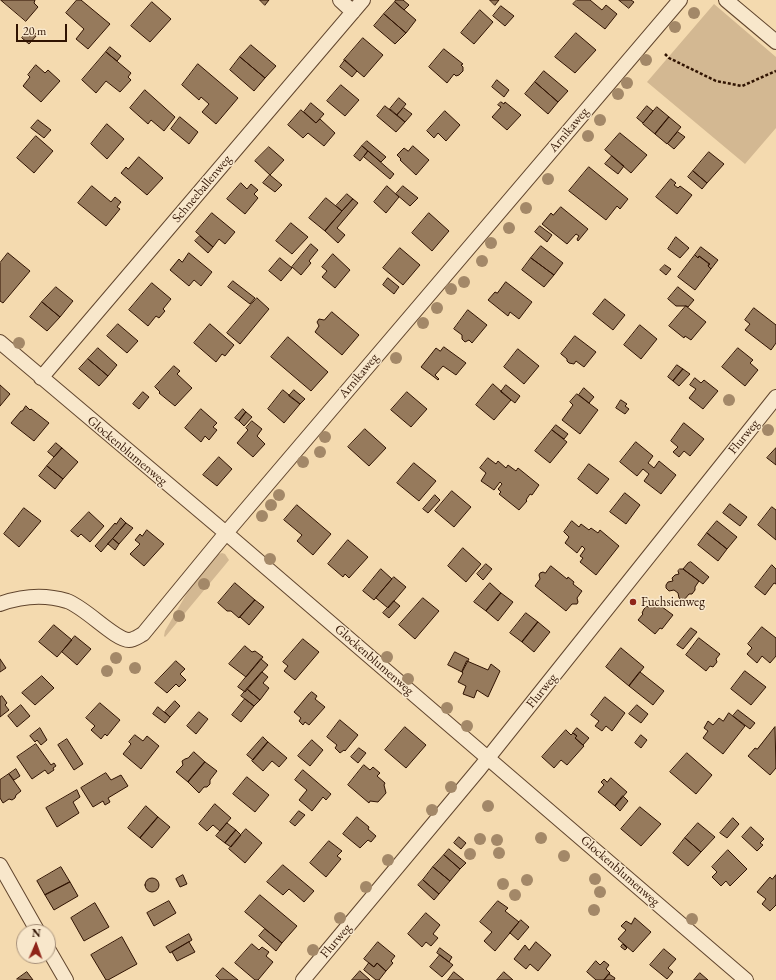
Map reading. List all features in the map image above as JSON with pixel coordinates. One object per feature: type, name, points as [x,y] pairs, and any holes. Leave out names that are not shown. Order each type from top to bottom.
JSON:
[{"type":"street","points":[[340,0],[353,12]]},
{"type":"street","name":"Schneeballenweg","points":[[41,378],[363,0]]},
{"type":"street","name":"Arnikaweg","points":[[0,604],[25,596],[56,598],[68,601],[80,607],[123,639],[130,640],[144,634],[226,533],[680,0]]},
{"type":"street","points":[[726,0],[776,42]]},
{"type":"street","name":"Glockenblumenweg","points":[[0,342],[226,533],[746,980]]},
{"type":"street","name":"Flurweg","points":[[303,980],[488,758],[776,397]]},
{"type":"street","points":[[0,865],[33,924]]},
{"type":"street","points":[[56,963],[66,980]]},
{"type":"path","points":[[665,54],[669,58],[716,82],[742,86],[776,71]]},
{"type":"shaded area","points":[[714,4],[776,57],[776,128],[745,164],[647,82]]},
{"type":"shaded area","points":[[222,553],[225,554],[229,560],[165,637],[165,631],[187,593],[216,555]]},
{"type":"building","points":[[1,0],[35,0],[34,3],[38,7],[26,21]]},
{"type":"building","points":[[77,0],[81,0],[110,24],[88,49],[76,39],[84,29],[66,13]]},
{"type":"building","points":[[260,0],[269,0],[265,5]]},
{"type":"building","points":[[396,0],[403,0],[409,5],[404,10],[395,2]]},
{"type":"building","points":[[490,0],[499,0],[495,5]]},
{"type":"building","points":[[577,0],[590,0],[602,10],[606,5],[617,14],[605,29],[573,4]]},
{"type":"building","points":[[619,0],[631,0],[634,2],[629,8]]},
{"type":"building","points":[[152,2],[171,19],[150,42],[131,26]]},
{"type":"building","points":[[395,2],[416,20],[406,33],[384,14]]},
{"type":"building","points":[[501,6],[514,16],[505,26],[493,16]]},
{"type":"building","points":[[480,10],[493,22],[474,44],[461,33]]},
{"type":"building","points":[[384,14],[406,33],[395,44],[374,26]]},
{"type":"building","points":[[30,28],[37,35],[29,44],[22,38]]},
{"type":"building","points":[[576,33],[596,50],[575,73],[555,57]]},
{"type":"building","points":[[363,38],[383,55],[364,77],[344,60]]},
{"type":"building","points":[[251,45],[276,66],[265,78],[240,57]]},
{"type":"building","points":[[110,47],[121,56],[117,61],[106,52]]},
{"type":"building","points":[[444,49],[463,64],[461,65],[463,67],[463,71],[456,76],[454,74],[447,83],[429,67]]},
{"type":"building","points":[[106,52],[131,73],[128,77],[131,80],[120,92],[106,81],[96,93],[82,80]]},
{"type":"building","points":[[240,57],[265,78],[254,91],[230,70]]},
{"type":"building","points":[[345,60],[357,71],[352,77],[340,67]]},
{"type":"building","points":[[198,64],[238,98],[216,124],[202,112],[209,104],[201,97],[199,100],[182,85]]},
{"type":"building","points":[[36,65],[45,73],[48,70],[60,81],[41,102],[23,86],[30,77],[28,75]]},
{"type":"building","points":[[544,71],[568,91],[558,102],[535,82]]},
{"type":"building","points":[[497,80],[509,90],[504,97],[492,87]]},
{"type":"building","points":[[535,82],[558,102],[548,114],[525,94]]},
{"type":"building","points":[[341,85],[359,100],[345,116],[327,101]]},
{"type":"building","points":[[145,90],[175,117],[164,131],[151,120],[148,124],[130,108]]},
{"type":"building","points":[[399,98],[406,104],[397,115],[390,109]]},
{"type":"building","points":[[501,102],[504,104],[505,102],[521,115],[507,130],[492,117],[501,107],[498,105]]},
{"type":"building","points":[[311,103],[324,114],[316,123],[304,112]]},
{"type":"building","points":[[385,106],[405,122],[396,132],[377,116]]},
{"type":"building","points":[[647,106],[653,111],[643,123],[637,118]]},
{"type":"building","points":[[657,107],[669,117],[655,134],[643,124]]},
{"type":"building","points":[[404,108],[412,114],[405,122],[397,115]]},
{"type":"building","points":[[301,110],[316,123],[320,119],[335,133],[324,146],[308,133],[303,138],[288,125]]},
{"type":"building","points":[[445,111],[460,125],[446,141],[438,133],[434,138],[427,131]]},
{"type":"building","points":[[180,117],[198,132],[189,144],[171,129]]},
{"type":"building","points":[[669,117],[681,127],[667,144],[655,134]]},
{"type":"building","points":[[38,120],[51,130],[44,138],[31,128]]},
{"type":"building","points":[[107,124],[124,139],[107,159],[91,144]]},
{"type":"building","points":[[678,132],[685,137],[674,149],[668,144]]},
{"type":"building","points":[[620,133],[647,155],[631,173],[605,150]]},
{"type":"building","points":[[36,136],[53,151],[34,173],[17,158]]},
{"type":"building","points":[[367,141],[386,157],[381,162],[362,146]]},
{"type":"building","points":[[362,146],[368,151],[360,161],[354,156]]},
{"type":"building","points":[[413,146],[429,160],[416,175],[400,160],[401,159],[397,155],[404,148],[408,151]]},
{"type":"building","points":[[269,147],[284,160],[270,175],[255,161]]},
{"type":"building","points":[[368,151],[394,174],[390,179],[364,157]]},
{"type":"building","points":[[709,152],[724,164],[707,183],[693,171]]},
{"type":"building","points":[[612,156],[624,166],[618,174],[605,164]]},
{"type":"building","points":[[139,157],[163,178],[147,195],[121,173],[126,167],[128,169]]},
{"type":"building","points":[[589,167],[628,199],[620,209],[617,206],[606,220],[569,191]]},
{"type":"building","points":[[693,171],[707,183],[702,189],[688,177]]},
{"type":"building","points":[[270,175],[282,185],[275,192],[263,183]]},
{"type":"building","points":[[671,179],[676,183],[674,185],[678,188],[680,186],[692,195],[677,214],[656,197]]},
{"type":"building","points":[[241,183],[247,189],[251,184],[258,190],[254,194],[258,198],[245,214],[227,199]]},
{"type":"building","points":[[92,186],[111,202],[115,197],[121,202],[117,207],[120,209],[106,226],[78,203]]},
{"type":"building","points":[[387,186],[399,197],[386,213],[374,202]]},
{"type":"building","points":[[403,186],[418,198],[410,206],[396,194]]},
{"type":"building","points":[[347,194],[353,199],[342,211],[336,206]]},
{"type":"building","points":[[326,198],[342,211],[325,231],[309,218]]},
{"type":"building","points":[[353,199],[358,203],[337,228],[345,235],[338,243],[325,231]]},
{"type":"building","points":[[561,207],[588,229],[578,241],[577,239],[579,236],[576,234],[567,244],[542,224],[551,213],[553,215]]},
{"type":"building","points":[[212,213],[235,232],[225,244],[219,239],[213,247],[196,232]]},
{"type":"building","points":[[429,213],[449,231],[432,251],[412,233]]},
{"type":"building","points":[[291,223],[308,237],[292,254],[276,241]]},
{"type":"building","points":[[540,226],[552,235],[547,242],[535,232]]},
{"type":"building","points":[[200,236],[213,247],[208,253],[195,241]]},
{"type":"building","points":[[676,237],[689,248],[680,258],[668,249]]},
{"type":"building","points":[[311,244],[318,250],[309,261],[311,263],[301,275],[292,267]]},
{"type":"building","points":[[541,246],[563,263],[554,275],[531,258]]},
{"type":"building","points":[[701,247],[718,260],[711,269],[708,266],[710,264],[699,256],[698,258],[695,255]]},
{"type":"building","points":[[400,248],[420,265],[403,285],[383,268]]},
{"type":"building","points":[[8,253],[30,271],[3,303],[0,301],[0,263]]},
{"type":"building","points":[[189,253],[212,272],[201,286],[194,280],[189,286],[170,270],[179,259],[182,262]]},
{"type":"building","points":[[333,254],[350,270],[335,288],[322,277],[327,271],[322,267]]},
{"type":"building","points":[[695,255],[698,258],[699,256],[709,264],[708,266],[711,269],[695,290],[678,277]]},
{"type":"building","points":[[280,258],[292,268],[281,281],[269,271]]},
{"type":"building","points":[[531,258],[554,275],[544,287],[522,270]]},
{"type":"building","points":[[665,265],[671,269],[666,275],[660,270]]},
{"type":"building","points":[[388,278],[399,287],[394,294],[383,285]]},
{"type":"building","points":[[233,281],[255,298],[250,304],[228,287]]},
{"type":"building","points":[[506,282],[532,302],[519,319],[510,312],[508,316],[488,300],[495,292],[497,293]]},
{"type":"building","points":[[152,283],[171,299],[163,309],[165,311],[159,318],[156,316],[148,326],[129,310]]},
{"type":"building","points":[[56,287],[73,301],[60,317],[42,302]]},
{"type":"building","points":[[678,287],[694,300],[688,307],[676,306],[668,299]]},
{"type":"building","points":[[257,298],[269,309],[240,344],[227,333]]},
{"type":"building","points":[[605,299],[625,315],[613,330],[593,314]]},
{"type":"building","points":[[42,302],[60,317],[47,331],[30,317]]},
{"type":"building","points":[[686,306],[706,322],[691,340],[685,336],[684,338],[669,326]]},
{"type":"building","points":[[754,308],[776,325],[776,343],[771,350],[745,330],[750,324],[745,320]]},
{"type":"building","points":[[468,310],[487,325],[472,343],[469,340],[465,342],[462,339],[462,335],[454,329]]},
{"type":"building","points":[[332,312],[359,335],[342,355],[315,332],[319,326],[317,322],[319,319],[324,320]]},
{"type":"building","points":[[118,324],[138,341],[127,353],[107,336]]},
{"type":"building","points":[[210,324],[234,345],[225,356],[222,354],[216,362],[194,343]]},
{"type":"building","points":[[640,325],[657,339],[641,359],[624,345]]},
{"type":"building","points":[[575,336],[596,352],[584,367],[576,361],[574,364],[569,363],[561,354]]},
{"type":"building","points":[[288,337],[328,372],[311,391],[271,357]]},
{"type":"building","points":[[444,347],[466,363],[456,375],[443,366],[435,375],[439,379],[438,380],[421,367],[436,348],[440,351]]},
{"type":"building","points":[[98,348],[117,365],[108,376],[88,359]]},
{"type":"building","points":[[738,348],[753,360],[750,363],[758,370],[745,386],[722,367]]},
{"type":"building","points":[[518,349],[539,366],[524,384],[504,367]]},
{"type":"building","points":[[88,359],[108,376],[99,386],[79,369]]},
{"type":"building","points":[[677,365],[683,369],[673,381],[668,377]]},
{"type":"building","points":[[174,366],[180,371],[177,374],[192,388],[175,406],[159,393],[160,392],[155,387]]},
{"type":"building","points":[[683,369],[690,374],[679,386],[673,381]]},
{"type":"building","points":[[695,378],[701,383],[704,380],[718,391],[703,409],[689,398],[696,389],[690,385]]},
{"type":"building","points":[[493,384],[511,400],[494,420],[476,405]]},
{"type":"building","points":[[0,385],[10,394],[0,406]]},
{"type":"building","points":[[506,385],[520,396],[515,403],[501,392]]},
{"type":"building","points":[[584,388],[594,397],[589,403],[579,395]]},
{"type":"building","points":[[283,390],[300,404],[284,423],[268,409]]},
{"type":"building","points":[[294,390],[305,399],[300,404],[289,396]]},
{"type":"building","points":[[143,392],[149,397],[139,409],[133,404]]},
{"type":"building","points":[[407,392],[427,409],[411,427],[391,410]]},
{"type":"building","points":[[577,394],[598,410],[580,434],[562,420],[573,405],[570,402]]},
{"type":"building","points":[[621,400],[627,404],[625,406],[629,409],[625,414],[616,408]]},
{"type":"building","points":[[26,406],[49,423],[34,441],[11,423]]},
{"type":"building","points":[[201,409],[217,423],[213,427],[217,430],[209,440],[205,436],[201,442],[185,428]]},
{"type":"building","points":[[243,409],[246,412],[239,421],[235,418]]},
{"type":"building","points":[[246,412],[252,417],[244,426],[239,421]]},
{"type":"building","points":[[252,421],[262,429],[257,436],[265,444],[253,457],[237,443],[248,430],[246,428]]},
{"type":"building","points":[[684,423],[704,439],[690,456],[684,451],[679,457],[673,452],[678,447],[671,441]]},
{"type":"building","points":[[556,425],[568,434],[564,439],[552,430]]},
{"type":"building","points":[[365,429],[386,448],[369,466],[348,447]]},
{"type":"building","points":[[552,430],[567,442],[550,463],[535,451]]},
{"type":"building","points":[[636,442],[653,456],[648,463],[654,468],[659,461],[676,475],[661,494],[644,481],[649,474],[643,469],[637,476],[620,462]]},
{"type":"building","points":[[56,443],[62,448],[54,457],[48,452]]},
{"type":"building","points":[[62,448],[78,462],[63,479],[47,466]]},
{"type":"building","points":[[776,448],[776,465],[767,458]]},
{"type":"building","points":[[219,457],[232,469],[217,486],[203,475]]},
{"type":"building","points":[[488,458],[496,464],[498,461],[506,468],[508,465],[516,471],[518,468],[539,485],[532,495],[530,494],[526,500],[527,501],[519,510],[499,494],[501,492],[498,489],[502,484],[500,482],[494,490],[481,481],[486,473],[480,468]]},
{"type":"building","points":[[414,463],[436,481],[419,501],[397,483]]},
{"type":"building","points":[[589,464],[609,479],[597,494],[578,479]]},
{"type":"building","points":[[47,466],[63,479],[55,489],[39,476]]},
{"type":"building","points":[[452,491],[471,507],[454,527],[435,511]]},
{"type":"building","points":[[625,493],[640,505],[626,524],[610,512]]},
{"type":"building","points":[[435,495],[440,500],[428,513],[423,509]]},
{"type":"building","points":[[730,504],[747,517],[740,526],[723,513]]},
{"type":"building","points":[[297,505],[331,534],[313,555],[297,541],[302,535],[284,520]]},
{"type":"building","points":[[772,507],[776,510],[776,540],[758,525]]},
{"type":"building","points":[[24,508],[41,521],[19,547],[4,534]]},
{"type":"building","points":[[89,512],[104,526],[90,542],[81,534],[78,537],[71,531]]},
{"type":"building","points":[[121,518],[126,523],[101,552],[95,546]]},
{"type":"building","points":[[572,521],[579,527],[581,524],[589,530],[591,528],[598,533],[600,530],[619,546],[596,575],[580,562],[583,558],[580,556],[585,549],[582,546],[577,553],[565,543],[569,537],[564,532]]},
{"type":"building","points":[[717,521],[737,537],[727,549],[707,533]]},
{"type":"building","points":[[126,523],[133,528],[119,544],[113,539]]},
{"type":"building","points":[[147,530],[164,544],[144,566],[130,554],[140,544],[135,540],[140,534],[142,536]]},
{"type":"building","points":[[707,533],[727,549],[718,561],[698,545]]},
{"type":"building","points":[[113,539],[119,544],[115,550],[108,544]]},
{"type":"building","points":[[348,540],[368,557],[349,578],[345,574],[343,577],[328,564]]},
{"type":"building","points":[[463,548],[481,564],[466,582],[448,566]]},
{"type":"building","points":[[691,562],[709,577],[703,584],[683,569],[688,563]]},
{"type":"building","points":[[486,564],[492,569],[483,580],[477,574]]},
{"type":"building","points":[[772,565],[776,569],[776,584],[774,583],[765,595],[755,587]]},
{"type":"building","points":[[551,566],[567,579],[568,577],[574,582],[573,584],[582,591],[577,598],[577,604],[572,604],[566,611],[535,586],[540,579],[540,573],[545,573]]},
{"type":"building","points":[[381,569],[392,579],[374,600],[363,591]]},
{"type":"building","points":[[683,569],[699,581],[692,594],[689,594],[684,600],[679,598],[678,593],[674,590],[669,591],[666,588],[668,582],[673,581],[672,578],[679,574],[678,571]]},
{"type":"building","points":[[394,577],[406,587],[388,608],[376,598]]},
{"type":"building","points":[[235,583],[255,600],[239,618],[231,611],[227,611],[218,603]]},
{"type":"building","points":[[490,583],[501,593],[486,611],[474,602]]},
{"type":"building","points":[[501,593],[513,602],[498,621],[486,611]]},
{"type":"building","points":[[423,598],[439,611],[415,639],[399,625]]},
{"type":"building","points":[[255,600],[264,607],[249,625],[240,617]]},
{"type":"building","points":[[394,601],[400,606],[389,618],[383,613]]},
{"type":"building","points":[[654,601],[673,615],[662,629],[660,628],[655,634],[638,620],[643,614],[644,609]]},
{"type":"building","points":[[526,613],[538,622],[522,642],[510,633]]},
{"type":"building","points":[[538,622],[550,632],[534,652],[522,642]]},
{"type":"building","points":[[54,625],[72,640],[57,657],[39,642]]},
{"type":"building","points":[[762,627],[776,638],[776,656],[770,663],[762,656],[757,663],[747,654],[752,648],[748,644]]},
{"type":"building","points":[[691,628],[697,632],[683,649],[677,645]]},
{"type":"building","points":[[75,636],[91,649],[77,665],[62,652]]},
{"type":"building","points":[[699,638],[720,654],[713,667],[710,666],[706,671],[686,655]]},
{"type":"building","points":[[303,639],[319,652],[295,680],[284,671],[288,666],[283,662]]},
{"type":"building","points":[[245,646],[252,652],[255,651],[263,657],[246,677],[229,664]]},
{"type":"building","points":[[621,648],[644,667],[629,686],[606,667]]},
{"type":"building","points":[[455,652],[469,659],[462,672],[448,665]]},
{"type":"building","points":[[0,659],[6,668],[0,672]]},
{"type":"building","points":[[261,659],[268,665],[245,692],[238,687]]},
{"type":"building","points":[[176,661],[185,669],[180,674],[186,680],[179,687],[176,684],[167,693],[155,683]]},
{"type":"building","points":[[467,661],[488,670],[491,664],[500,671],[488,697],[477,690],[474,698],[463,694],[466,686],[458,682]]},
{"type":"building","points":[[745,671],[766,687],[751,705],[731,689]]},
{"type":"building","points":[[262,672],[268,677],[263,683],[269,688],[260,700],[247,689]]},
{"type":"building","points":[[640,672],[664,691],[653,705],[629,686]]},
{"type":"building","points":[[42,676],[54,688],[35,705],[22,693]]},
{"type":"building","points":[[247,689],[260,700],[254,706],[241,696]]},
{"type":"building","points":[[312,692],[317,696],[315,699],[325,707],[309,725],[305,722],[303,725],[299,721],[301,718],[294,712]]},
{"type":"building","points":[[2,696],[7,703],[5,705],[9,710],[0,717],[0,697]]},
{"type":"building","points":[[605,697],[625,713],[612,731],[606,726],[602,731],[595,726],[599,721],[591,715]]},
{"type":"building","points":[[245,699],[254,706],[241,722],[232,715]]},
{"type":"building","points":[[175,701],[180,706],[170,717],[165,712]]},
{"type":"building","points":[[100,703],[120,720],[107,736],[105,734],[101,739],[91,730],[95,726],[86,718]]},
{"type":"building","points":[[21,705],[30,716],[17,727],[8,716]]},
{"type":"building","points":[[637,705],[648,714],[641,723],[629,714]]},
{"type":"building","points":[[158,707],[170,717],[165,723],[153,714]]},
{"type":"building","points":[[738,710],[755,723],[750,729],[733,716]]},
{"type":"building","points":[[199,712],[208,719],[196,734],[187,726]]},
{"type":"building","points":[[729,713],[745,726],[723,754],[703,738],[708,731],[704,728],[708,721],[713,725],[719,718],[723,721]]},
{"type":"building","points":[[340,720],[358,735],[345,751],[344,750],[340,753],[335,748],[337,745],[327,737]]},
{"type":"building","points":[[405,727],[426,745],[406,768],[385,750]]},
{"type":"building","points":[[775,727],[776,768],[770,775],[748,756],[755,748],[757,749]]},
{"type":"building","points":[[40,728],[47,740],[41,745],[37,740],[35,742],[30,736]]},
{"type":"building","points":[[577,728],[589,738],[583,745],[575,738],[577,736],[573,733]]},
{"type":"building","points":[[566,730],[571,735],[573,733],[577,736],[575,738],[584,746],[567,765],[561,760],[554,768],[542,757]]},
{"type":"building","points":[[135,735],[143,741],[147,736],[159,746],[141,769],[123,754],[131,744],[129,742]]},
{"type":"building","points":[[641,735],[647,740],[641,748],[635,743]]},
{"type":"building","points":[[263,737],[268,742],[253,760],[247,755]]},
{"type":"building","points":[[67,739],[83,764],[74,770],[58,745]]},
{"type":"building","points":[[312,740],[323,750],[310,766],[298,756]]},
{"type":"building","points":[[268,742],[287,758],[279,767],[272,761],[263,771],[252,761]]},
{"type":"building","points":[[36,744],[51,765],[54,763],[56,766],[53,768],[54,770],[48,774],[45,770],[32,779],[17,757]]},
{"type":"building","points":[[359,748],[366,753],[358,763],[351,757]]},
{"type":"building","points":[[194,752],[205,762],[188,782],[176,772],[183,765],[182,761]]},
{"type":"building","points":[[687,753],[712,775],[696,794],[670,772]]},
{"type":"building","points":[[205,762],[217,771],[210,780],[210,784],[207,787],[204,787],[199,793],[188,782]]},
{"type":"building","points":[[364,765],[370,770],[373,767],[380,773],[377,776],[385,783],[386,793],[378,802],[370,801],[369,803],[348,785]]},
{"type":"building","points":[[16,769],[20,776],[14,780],[9,774]]},
{"type":"building","points":[[303,770],[331,794],[326,800],[323,797],[312,811],[299,800],[307,790],[295,780]]},
{"type":"building","points":[[106,773],[111,780],[121,775],[128,786],[108,798],[110,802],[105,805],[103,801],[93,807],[81,788]]},
{"type":"building","points":[[9,774],[21,791],[12,800],[9,799],[3,803],[0,798],[0,780]]},
{"type":"building","points":[[247,777],[269,795],[255,812],[233,794]]},
{"type":"building","points":[[611,778],[627,792],[615,806],[598,792],[604,785],[601,782],[604,779],[607,782]]},
{"type":"building","points":[[77,790],[80,797],[73,802],[79,813],[57,827],[46,808]]},
{"type":"building","points":[[623,796],[628,801],[620,811],[615,806]]},
{"type":"building","points":[[215,804],[231,818],[220,831],[213,825],[207,831],[199,824]]},
{"type":"building","points":[[146,806],[158,817],[140,838],[128,828]]},
{"type":"building","points":[[640,807],[661,824],[641,846],[621,829]]},
{"type":"building","points":[[299,811],[305,815],[295,826],[290,822]]},
{"type":"building","points":[[158,817],[170,827],[152,848],[140,838]]},
{"type":"building","points":[[357,817],[369,827],[368,829],[376,836],[371,842],[368,840],[360,848],[343,834]]},
{"type":"building","points":[[733,818],[739,824],[727,838],[720,833]]},
{"type":"building","points":[[227,823],[236,830],[225,843],[216,836]]},
{"type":"building","points":[[698,823],[715,837],[701,852],[685,838]]},
{"type":"building","points":[[751,827],[764,839],[760,843],[763,845],[757,851],[742,837]]},
{"type":"building","points":[[246,829],[262,843],[245,863],[229,849]]},
{"type":"building","points":[[236,830],[241,835],[231,847],[225,843]]},
{"type":"building","points":[[459,837],[466,843],[461,849],[454,843]]},
{"type":"building","points":[[685,838],[701,852],[688,866],[673,853]]},
{"type":"building","points":[[329,841],[342,851],[337,856],[341,859],[326,877],[310,863]]},
{"type":"building","points":[[449,849],[466,863],[460,869],[444,855]]},
{"type":"building","points":[[728,850],[747,869],[730,886],[726,881],[721,886],[712,877],[717,872],[712,867]]},
{"type":"building","points":[[444,855],[460,869],[450,881],[433,867]]},
{"type":"building","points":[[283,865],[314,891],[304,902],[289,889],[283,895],[267,882]]},
{"type":"building","points":[[61,867],[70,882],[45,895],[37,881]]},
{"type":"building","points":[[433,867],[450,881],[439,894],[423,880]]},
{"type":"building","points":[[183,875],[187,884],[180,887],[176,879]]},
{"type":"building","points":[[776,875],[776,905],[770,911],[762,904],[766,899],[757,892],[770,877],[772,879]]},
{"type":"building","points":[[149,878],[155,878],[159,882],[159,888],[155,892],[149,892],[145,888],[145,882]]},
{"type":"building","points":[[423,880],[439,894],[434,900],[418,885]]},
{"type":"building","points":[[70,882],[78,896],[54,910],[45,895]]},
{"type":"building","points":[[260,895],[297,926],[282,943],[245,912]]},
{"type":"building","points":[[169,901],[176,913],[154,926],[147,913]]},
{"type":"building","points":[[498,901],[508,908],[505,911],[519,922],[495,951],[484,941],[492,932],[480,922]]},
{"type":"building","points":[[95,903],[109,927],[84,941],[71,918]]},
{"type":"building","points":[[426,913],[440,925],[433,934],[438,938],[431,946],[426,942],[422,947],[408,934]]},
{"type":"building","points":[[635,918],[651,932],[633,952],[618,939],[626,930],[621,926],[626,921],[631,924]]},
{"type":"building","points":[[521,920],[529,927],[518,940],[510,933]]},
{"type":"building","points":[[265,929],[282,943],[276,951],[259,936]]},
{"type":"building","points":[[189,934],[192,940],[170,953],[166,947]]},
{"type":"building","points":[[122,937],[137,964],[106,980],[91,955]]},
{"type":"building","points":[[189,942],[195,952],[177,961],[172,952]]},
{"type":"building","points":[[378,942],[395,956],[391,961],[393,963],[386,971],[377,963],[374,967],[364,959]]},
{"type":"building","points":[[536,942],[551,955],[538,971],[530,964],[526,969],[514,959],[525,945],[529,950]]},
{"type":"building","points":[[252,944],[259,950],[262,947],[269,952],[266,956],[273,962],[258,980],[255,980],[235,963]]},
{"type":"building","points":[[623,944],[627,948],[625,950],[621,947]]},
{"type":"building","points":[[440,948],[452,957],[449,962],[437,953]]},
{"type":"building","points":[[664,949],[676,959],[668,968],[673,972],[667,979],[650,965]]},
{"type":"building","points":[[440,955],[453,965],[442,977],[430,967]]},
{"type":"building","points":[[596,961],[600,965],[604,961],[609,965],[606,969],[610,973],[604,980],[596,980],[587,972]]},
{"type":"building","points":[[369,963],[374,967],[377,963],[386,971],[379,980],[376,980],[364,970]]},
{"type":"building","points":[[223,968],[238,980],[220,980],[216,976]]},
{"type":"building","points":[[360,971],[370,980],[352,980]]},
{"type":"building","points":[[27,972],[33,980],[17,979]]},
{"type":"building","points":[[454,972],[464,980],[448,980]]},
{"type":"building","points":[[504,972],[513,980],[497,980]]},
{"type":"building","points":[[700,973],[708,980],[694,980]]},
{"type":"building","points":[[609,974],[615,978],[614,980],[604,980]]},
{"type":"place","name":"Fuchsienweg","points":[[633,602]]}]
